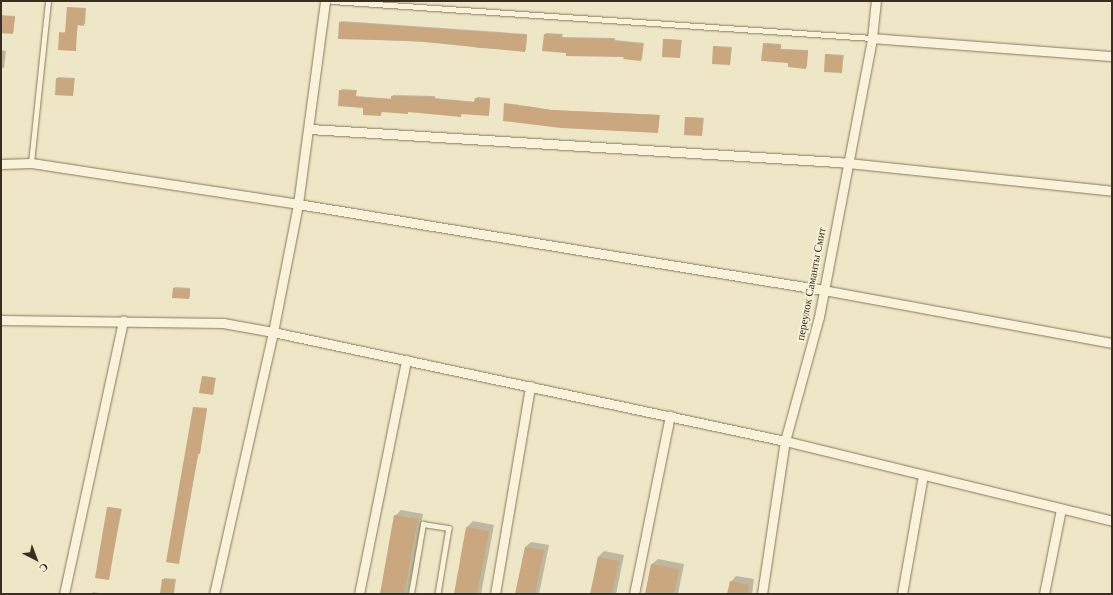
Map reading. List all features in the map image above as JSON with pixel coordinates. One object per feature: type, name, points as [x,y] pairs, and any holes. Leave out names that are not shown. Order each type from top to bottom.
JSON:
[{"type":"street","points":[[214,594],[273,332],[298,204],[310,129],[325,1]]},
{"type":"street","name":"переулок Саманты Смит","points":[[762,594],[785,441],[823,290],[846,162],[872,38],[876,1]]},
{"type":"street","points":[[872,38],[1112,56]]},
{"type":"street","points":[[310,129],[846,162],[1112,191]]},
{"type":"street","points":[[1,164],[31,163],[298,204],[823,290],[1112,343]]},
{"type":"street","points":[[1,320],[123,320],[223,323],[273,332],[785,441],[1112,521]]},
{"type":"street","points":[[64,594],[123,320]]},
{"type":"street","points":[[359,594],[406,360]]},
{"type":"street","points":[[495,594],[530,386]]},
{"type":"street","points":[[634,594],[670,416]]},
{"type":"street","points":[[902,594],[923,475]]},
{"type":"street","points":[[1044,594],[1061,509]]},
{"type":"lane","points":[[31,163],[48,1]]},
{"type":"lane","points":[[332,1],[872,38]]},
{"type":"lane","points":[[410,594],[423,524],[449,528],[438,594]]},
{"type":"building","points":[[67,7],[85,9],[84,26],[77,25],[76,51],[58,50],[59,32],[65,33]]},
{"type":"building","points":[[1,16],[15,17],[13,34],[1,33]]},
{"type":"building","points":[[339,22],[527,35],[525,52],[414,41],[338,39]]},
{"type":"building","points":[[544,34],[562,35],[561,38],[614,39],[614,41],[643,44],[641,61],[623,59],[624,57],[566,56],[566,53],[542,51]]},
{"type":"building","points":[[663,39],[681,40],[680,58],[662,57]]},
{"type":"building","points":[[763,43],[781,45],[780,49],[808,51],[806,69],[788,67],[788,63],[761,61]]},
{"type":"building","points":[[713,46],[731,48],[730,65],[712,64]]},
{"type":"building","points":[[825,54],[843,56],[842,73],[824,72]]},
{"type":"building","points":[[56,78],[74,79],[73,96],[55,95]]},
{"type":"building","points":[[339,90],[356,91],[356,97],[391,99],[391,96],[434,97],[434,99],[474,102],[475,98],[490,99],[489,116],[461,114],[461,117],[408,112],[408,114],[381,112],[381,116],[363,115],[363,108],[338,106]]},
{"type":"building","points":[[504,103],[551,110],[659,115],[658,133],[561,128],[503,121]]},
{"type":"building","points":[[685,117],[703,118],[702,136],[684,135]]},
{"type":"building","points":[[173,288],[190,289],[189,299],[172,298]]},
{"type":"building","points":[[202,376],[215,378],[213,395],[199,393]]},
{"type":"building","points":[[193,407],[207,409],[179,564],[166,562]]},
{"type":"building","points":[[107,507],[121,509],[109,580],[95,578]]},
{"type":"building","points":[[394,515],[418,519],[404,594],[380,594]]},
{"type":"building","points":[[466,527],[489,531],[477,594],[454,594]]},
{"type":"building","points":[[525,547],[544,550],[535,594],[515,594]]},
{"type":"building","points":[[598,557],[619,561],[612,594],[590,594]]},
{"type":"building","points":[[651,564],[679,569],[674,594],[645,594]]},
{"type":"building","points":[[162,579],[175,580],[173,594],[160,594]]},
{"type":"building","points":[[730,581],[749,585],[748,594],[727,594]]}]
